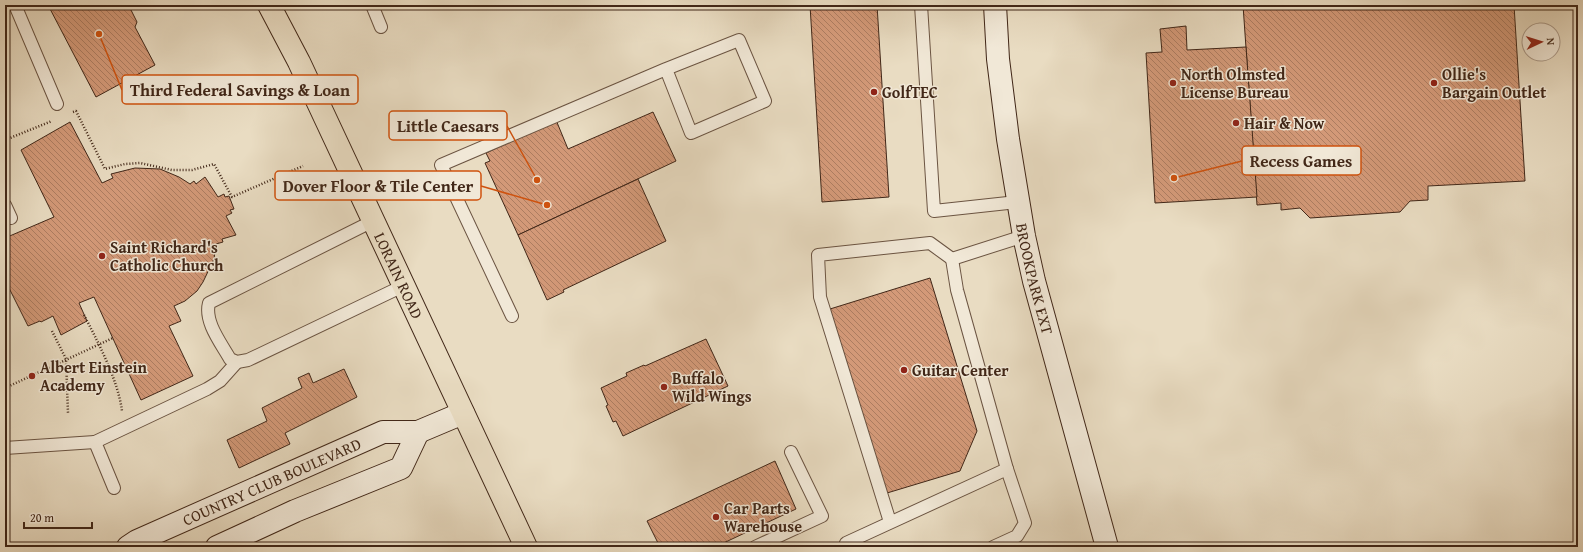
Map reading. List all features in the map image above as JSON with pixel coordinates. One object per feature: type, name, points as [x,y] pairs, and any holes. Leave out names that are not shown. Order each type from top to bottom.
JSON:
[{"type":"main road","name":"LORAIN ROAD","points":[[269,5],[299,62],[526,547]]},
{"type":"street","name":"BROOKPARK EXT","points":[[995,5],[998,59],[1008,139],[1017,202],[1024,236],[1034,281],[1107,547]]},
{"type":"street","name":"COUNTRY CLUB BOULEVARD","points":[[128,547],[137,541],[179,522],[383,432],[418,432],[463,413]]},
{"type":"street","points":[[217,547],[295,511],[401,468],[418,432]]},
{"type":"lane","points":[[15,5],[57,104]]},
{"type":"lane","points":[[372,5],[381,27]]},
{"type":"lane","points":[[921,5],[934,211],[1017,202]]},
{"type":"lane","points":[[512,316],[441,165],[666,69],[739,40],[765,101],[691,133],[666,69]]},
{"type":"lane","points":[[5,205],[11,218]]},
{"type":"lane","points":[[373,221],[209,303],[207,309],[210,323],[230,359],[237,362],[248,360],[404,286]]},
{"type":"lane","points":[[952,259],[1024,236]]},
{"type":"lane","points":[[890,522],[820,297],[818,255],[930,243],[952,259],[957,290],[1007,469],[1025,523],[1017,536],[993,547]]},
{"type":"lane","points":[[5,448],[95,442],[207,389],[220,381],[237,362]]},
{"type":"lane","points":[[95,442],[114,488]]},
{"type":"lane","points":[[755,547],[822,516],[791,452]]},
{"type":"lane","points":[[848,547],[846,543],[1007,469]]},
{"type":"path","points":[[69,114],[76,111],[105,169],[124,164],[140,163],[172,170],[192,170],[214,164],[232,197],[302,166]]},
{"type":"path","points":[[5,140],[55,120]]},
{"type":"path","points":[[84,315],[99,344],[120,399],[122,411]]},
{"type":"path","points":[[52,330],[66,359],[68,413]]},
{"type":"path","points":[[5,388],[113,338]]},
{"type":"building","points":[[48,5],[124,5],[130,8],[137,22],[135,27],[155,65],[96,97]]},
{"type":"building","points":[[810,5],[877,5],[889,197],[822,202]]},
{"type":"building","points":[[1243,5],[1514,5],[1525,181],[1428,186],[1428,200],[1410,201],[1400,212],[1310,218],[1300,208],[1281,210],[1281,203],[1257,205]]},
{"type":"building","points":[[1186,26],[1187,50],[1246,47],[1257,197],[1155,203],[1146,53],[1162,52],[1160,29]]},
{"type":"building","points":[[653,112],[676,161],[518,235],[485,163],[490,161],[486,153],[556,120],[568,149]]},
{"type":"building","points":[[70,122],[102,183],[113,178],[111,174],[135,168],[160,169],[179,177],[190,184],[194,181],[196,184],[205,177],[218,197],[224,194],[225,197],[229,196],[234,209],[230,210],[232,213],[226,216],[236,235],[222,239],[223,242],[216,244],[214,259],[197,291],[185,301],[174,306],[181,321],[169,326],[193,376],[141,400],[94,297],[79,303],[87,321],[61,335],[53,316],[28,326],[9,288],[5,275],[5,257],[10,255],[5,244],[5,238],[54,217],[21,150]]},
{"type":"building","points":[[638,179],[666,241],[563,290],[564,292],[547,300],[518,235]]},
{"type":"building","name":"Guitar Center","points":[[930,278],[977,431],[960,471],[887,493],[830,309]]},
{"type":"building","name":"Buffalo Wild Wings","points":[[706,339],[728,386],[623,436],[616,421],[613,422],[606,406],[608,405],[601,388],[627,376],[626,373]]},
{"type":"building","points":[[344,369],[357,397],[285,433],[290,444],[239,468],[227,440],[267,421],[262,408],[302,388],[298,378],[309,373],[313,383]]},
{"type":"building","points":[[775,461],[796,509],[715,547],[660,547],[647,521]]},
{"type":"place","name":"Third Federal Savings & Loan","points":[[99,34]]},
{"type":"place","name":"North Olmsted License Bureau","points":[[1173,83]]},
{"type":"place","name":"Ollie's Bargain Outlet","points":[[1434,83]]},
{"type":"place","name":"GolfTEC","points":[[874,92]]},
{"type":"place","name":"Hair & Now","points":[[1236,123]]},
{"type":"place","name":"Recess Games","points":[[1174,178]]},
{"type":"place","name":"Little Caesars","points":[[537,180]]},
{"type":"place","name":"Dover Floor & Tile Center","points":[[547,205]]},
{"type":"place","name":"Saint Richard's Catholic Church","points":[[102,256]]},
{"type":"place","name":"Guitar Center","points":[[904,370]]},
{"type":"place","name":"Albert Einstein Academy","points":[[32,376]]},
{"type":"place","name":"Buffalo Wild Wings","points":[[664,387]]},
{"type":"place","name":"Car Parts Warehouse","points":[[716,517]]}]
